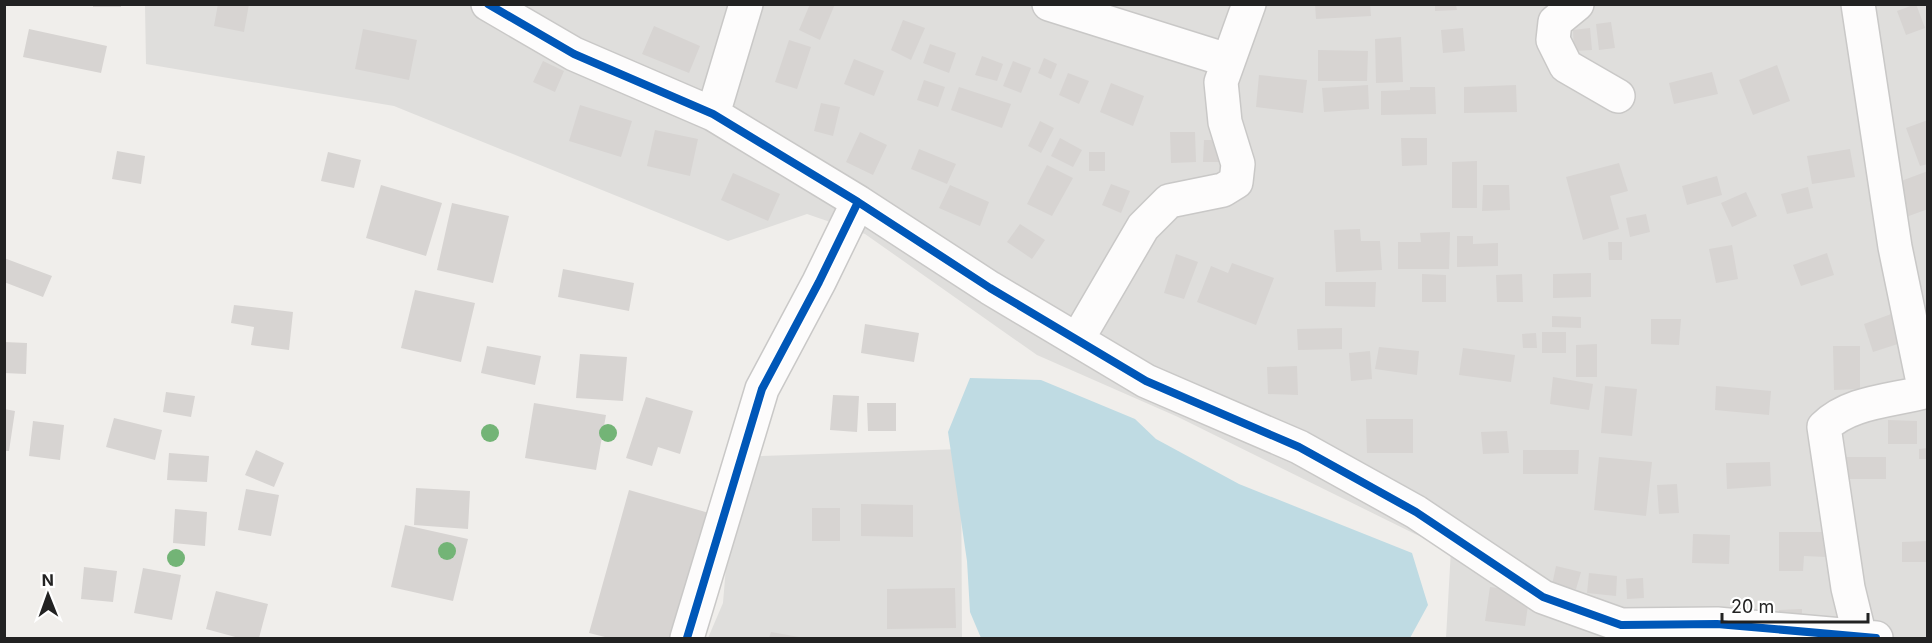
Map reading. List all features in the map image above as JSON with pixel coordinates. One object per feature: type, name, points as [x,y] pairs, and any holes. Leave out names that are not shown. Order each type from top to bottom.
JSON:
[{"type":"street","points":[[488,4],[574,54],[713,114],[858,202],[990,288],[1146,381],[1299,447],[1416,512],[1543,597],[1612,632],[1717,624],[1868,638],[1848,588],[1824,427],[1834,416],[1854,408],[1926,391],[1895,247],[1858,4]]},
{"type":"street","points":[[713,114],[746,4]]},
{"type":"street","points":[[1049,4],[1227,60]]},
{"type":"street","points":[[1077,340],[1143,227],[1169,201],[1223,190],[1236,182],[1238,164],[1225,122],[1221,82],[1249,4]]},
{"type":"street","points":[[1577,4],[1555,22],[1553,40],[1566,66],[1618,96]]},
{"type":"street","points":[[687,639],[762,389],[819,282],[858,202]]},
{"type":"shaded area","points":[[145,5],[1927,5],[1927,638],[1446,638],[1451,549],[1415,534],[1178,417],[1037,355],[865,234],[807,214],[728,241],[394,106],[146,64]]},
{"type":"shaded area","points":[[961,449],[962,638],[708,638],[723,603],[735,457]]},
{"type":"water","points":[[970,378],[1041,380],[1135,419],[1156,439],[1239,484],[1412,553],[1428,605],[1410,638],[981,638],[970,612],[967,561],[948,432]]},
{"type":"building","points":[[93,4],[121,4],[121,7],[93,7]]},
{"type":"building","points":[[218,4],[249,4],[244,32],[214,26]]},
{"type":"building","points":[[810,4],[835,4],[820,40],[799,30]]},
{"type":"building","points":[[1315,4],[1370,4],[1371,16],[1316,19]]},
{"type":"building","points":[[1916,4],[1925,28],[1906,35],[1897,11]]},
{"type":"building","points":[[1435,5],[1456,5],[1457,10],[1435,11]]},
{"type":"building","points":[[903,20],[925,28],[911,60],[891,50]]},
{"type":"building","points":[[1611,22],[1615,48],[1599,50],[1596,24]]},
{"type":"building","points":[[654,26],[700,46],[689,73],[642,54]]},
{"type":"building","points":[[1463,28],[1465,51],[1443,53],[1441,30]]},
{"type":"building","points":[[1590,28],[1592,50],[1574,51],[1573,30]]},
{"type":"building","points":[[29,29],[107,46],[101,73],[23,57]]},
{"type":"building","points":[[363,29],[417,40],[409,80],[355,69]]},
{"type":"building","points":[[1401,37],[1403,82],[1376,83],[1375,39]]},
{"type":"building","points":[[789,40],[811,47],[797,89],[775,82]]},
{"type":"building","points":[[930,44],[956,53],[949,73],[923,63]]},
{"type":"building","points":[[1318,50],[1368,51],[1367,81],[1318,81]]},
{"type":"building","points":[[982,56],[1003,64],[997,81],[975,75]]},
{"type":"building","points":[[1044,58],[1057,64],[1051,79],[1038,73]]},
{"type":"building","points":[[854,59],[884,71],[874,96],[844,84]]},
{"type":"building","points":[[543,61],[564,71],[555,92],[533,82]]},
{"type":"building","points":[[1013,61],[1031,68],[1021,93],[1003,86]]},
{"type":"building","points":[[1777,65],[1790,101],[1753,115],[1739,80]]},
{"type":"building","points":[[1712,72],[1718,94],[1674,104],[1669,83]]},
{"type":"building","points":[[1068,73],[1089,81],[1079,104],[1059,95]]},
{"type":"building","points":[[1259,75],[1307,80],[1303,113],[1256,107]]},
{"type":"building","points":[[924,80],[945,87],[938,107],[917,100]]},
{"type":"building","points":[[1111,83],[1144,96],[1133,126],[1100,112]]},
{"type":"building","points":[[1368,85],[1369,109],[1324,112],[1322,88]]},
{"type":"building","points":[[1516,85],[1517,112],[1464,113],[1464,87]]},
{"type":"building","points":[[959,87],[1011,104],[1002,128],[951,110]]},
{"type":"building","points":[[1410,87],[1435,87],[1436,114],[1381,115],[1381,91],[1410,90]]},
{"type":"building","points":[[821,103],[840,107],[833,136],[814,131]]},
{"type":"building","points":[[580,105],[632,121],[621,157],[569,141]]},
{"type":"building","points":[[1928,120],[1928,164],[1920,166],[1906,128]]},
{"type":"building","points":[[1040,121],[1054,128],[1041,153],[1028,146]]},
{"type":"building","points":[[655,130],[698,139],[690,176],[647,166]]},
{"type":"building","points":[[860,132],[887,145],[873,175],[846,162]]},
{"type":"building","points":[[1170,132],[1195,132],[1196,162],[1171,163]]},
{"type":"building","points":[[1060,138],[1082,150],[1073,167],[1051,156]]},
{"type":"building","points":[[1401,138],[1427,138],[1427,165],[1402,166]]},
{"type":"building","points":[[1204,140],[1221,140],[1220,162],[1203,162]]},
{"type":"building","points":[[919,149],[956,164],[947,184],[911,169]]},
{"type":"building","points":[[1850,149],[1855,177],[1812,184],[1807,156]]},
{"type":"building","points":[[117,151],[145,156],[141,184],[112,179]]},
{"type":"building","points":[[328,152],[361,160],[354,188],[321,181]]},
{"type":"building","points":[[1089,152],[1105,152],[1105,171],[1089,171]]},
{"type":"building","points":[[1477,161],[1477,208],[1452,208],[1452,162]]},
{"type":"building","points":[[1619,163],[1628,191],[1610,196],[1619,229],[1583,240],[1566,177]]},
{"type":"building","points":[[1047,165],[1073,178],[1052,216],[1027,204]]},
{"type":"building","points":[[1928,171],[1928,209],[1906,217],[1893,184]]},
{"type":"building","points":[[733,173],[780,194],[768,221],[721,200]]},
{"type":"building","points":[[1717,176],[1722,195],[1687,205],[1682,186]]},
{"type":"building","points":[[1111,184],[1130,191],[1121,213],[1102,205]]},
{"type":"building","points":[[381,185],[442,203],[426,256],[366,238]]},
{"type":"building","points":[[950,185],[989,202],[980,226],[939,208]]},
{"type":"building","points":[[1483,185],[1509,185],[1510,210],[1482,211]]},
{"type":"building","points":[[1808,187],[1813,208],[1787,214],[1781,194]]},
{"type":"building","points":[[1746,192],[1757,216],[1732,227],[1721,203]]},
{"type":"building","points":[[452,203],[509,216],[493,283],[437,270]]},
{"type":"building","points":[[1646,214],[1650,232],[1630,237],[1626,218]]},
{"type":"building","points":[[1020,224],[1045,240],[1032,259],[1007,242]]},
{"type":"building","points":[[1360,229],[1361,241],[1380,241],[1382,270],[1336,272],[1334,230]]},
{"type":"building","points":[[1450,232],[1449,269],[1398,269],[1398,242],[1421,242],[1420,233]]},
{"type":"building","points":[[1457,236],[1473,236],[1473,244],[1498,243],[1498,266],[1457,267]]},
{"type":"building","points":[[1608,242],[1622,242],[1622,260],[1609,260]]},
{"type":"building","points":[[1732,245],[1738,279],[1716,283],[1709,249]]},
{"type":"building","points":[[1827,253],[1834,275],[1801,286],[1793,265]]},
{"type":"building","points":[[1176,254],[1198,262],[1184,299],[1164,293]]},
{"type":"building","points":[[4,258],[52,276],[43,297],[4,282]]},
{"type":"building","points":[[1232,263],[1274,278],[1256,325],[1197,302],[1211,266],[1228,273]]},
{"type":"building","points":[[563,269],[634,283],[629,311],[558,297]]},
{"type":"building","points":[[1591,273],[1591,297],[1553,298],[1553,274]]},
{"type":"building","points":[[1422,274],[1446,275],[1446,302],[1422,302]]},
{"type":"building","points":[[1522,274],[1523,302],[1497,302],[1496,275]]},
{"type":"building","points":[[1325,282],[1376,282],[1375,307],[1325,306]]},
{"type":"building","points":[[415,290],[475,303],[461,362],[401,348]]},
{"type":"building","points":[[234,305],[293,312],[289,350],[251,345],[254,327],[231,323]]},
{"type":"building","points":[[1894,313],[1904,342],[1873,352],[1864,324]]},
{"type":"building","points":[[1552,316],[1581,317],[1581,328],[1552,327]]},
{"type":"building","points":[[1651,319],[1681,319],[1679,345],[1651,344]]},
{"type":"building","points":[[865,324],[919,333],[914,362],[861,353]]},
{"type":"building","points":[[1342,328],[1342,349],[1298,350],[1297,329]]},
{"type":"building","points":[[1542,332],[1566,332],[1566,353],[1542,353]]},
{"type":"building","points":[[1536,333],[1537,348],[1523,348],[1522,334]]},
{"type":"building","points":[[4,342],[27,343],[26,374],[4,373]]},
{"type":"building","points":[[1597,344],[1597,377],[1576,377],[1576,345]]},
{"type":"building","points":[[487,346],[541,356],[535,385],[481,373]]},
{"type":"building","points":[[1833,346],[1860,346],[1860,389],[1834,390]]},
{"type":"building","points":[[1379,347],[1419,351],[1417,375],[1375,369]]},
{"type":"building","points":[[1463,348],[1515,355],[1511,382],[1459,375]]},
{"type":"building","points":[[1370,351],[1372,379],[1351,381],[1349,353]]},
{"type":"building","points":[[580,354],[627,357],[623,401],[576,398]]},
{"type":"building","points":[[1297,366],[1298,395],[1268,394],[1267,367]]},
{"type":"building","points":[[1553,377],[1593,384],[1589,410],[1550,404]]},
{"type":"building","points":[[1605,386],[1637,389],[1632,436],[1601,433]]},
{"type":"building","points":[[1716,386],[1771,391],[1769,415],[1715,410]]},
{"type":"building","points":[[166,392],[195,396],[191,417],[163,412]]},
{"type":"building","points":[[833,395],[859,396],[857,432],[830,430]]},
{"type":"building","points":[[646,397],[693,411],[680,454],[658,447],[652,466],[626,458]]},
{"type":"building","points":[[534,403],[606,415],[596,470],[525,458]]},
{"type":"building","points":[[867,403],[896,403],[896,431],[868,431]]},
{"type":"building","points":[[4,409],[15,411],[9,451],[4,451]]},
{"type":"building","points":[[114,418],[162,430],[155,460],[106,447]]},
{"type":"building","points":[[1366,419],[1413,419],[1413,453],[1367,453]]},
{"type":"building","points":[[1888,420],[1917,421],[1917,444],[1888,444]]},
{"type":"building","points":[[33,421],[64,425],[60,460],[29,456]]},
{"type":"building","points":[[1507,431],[1509,453],[1483,454],[1481,432]]},
{"type":"building","points":[[1928,448],[1928,459],[1919,459],[1919,449]]},
{"type":"building","points":[[256,450],[284,463],[274,487],[245,475]]},
{"type":"building","points":[[1523,450],[1579,450],[1578,474],[1523,474]]},
{"type":"building","points":[[169,453],[209,456],[207,482],[167,480]]},
{"type":"building","points":[[1599,457],[1652,462],[1646,516],[1594,510]]},
{"type":"building","points":[[1838,457],[1886,457],[1886,479],[1839,479]]},
{"type":"building","points":[[1770,462],[1771,486],[1727,489],[1726,463]]},
{"type":"building","points":[[1677,484],[1679,513],[1659,514],[1657,485]]},
{"type":"building","points":[[416,488],[470,491],[468,529],[414,525]]},
{"type":"building","points":[[246,489],[279,495],[271,536],[238,530]]},
{"type":"building","points":[[629,490],[709,513],[674,638],[609,638],[589,633]]},
{"type":"building","points":[[861,504],[913,505],[913,537],[861,536]]},
{"type":"building","points":[[812,508],[840,508],[840,541],[812,541]]},
{"type":"building","points":[[175,509],[207,512],[205,546],[173,543]]},
{"type":"building","points":[[405,525],[468,539],[453,601],[391,587]]},
{"type":"building","points":[[1779,532],[1826,532],[1827,557],[1804,556],[1803,571],[1779,571]]},
{"type":"building","points":[[1693,534],[1730,535],[1729,564],[1692,563]]},
{"type":"building","points":[[1928,541],[1928,562],[1902,562],[1902,542]]},
{"type":"building","points":[[1556,566],[1581,572],[1576,589],[1552,585]]},
{"type":"building","points":[[84,567],[117,571],[113,602],[81,599]]},
{"type":"building","points":[[143,568],[181,575],[172,620],[134,613]]},
{"type":"building","points":[[1589,573],[1617,576],[1616,596],[1587,593]]},
{"type":"building","points":[[1643,578],[1644,598],[1627,599],[1626,579]]},
{"type":"building","points":[[1490,587],[1530,592],[1525,626],[1485,621]]},
{"type":"building","points":[[955,588],[956,628],[887,629],[887,589]]},
{"type":"building","points":[[216,591],[268,604],[259,638],[239,638],[206,629]]},
{"type":"building","points":[[1802,609],[1802,621],[1780,621],[1779,610]]},
{"type":"building","points":[[771,632],[799,637],[799,638],[769,638]]},
{"type":"cycle path","points":[[488,4],[574,54],[713,114],[858,202],[990,288],[1146,381],[1299,447],[1416,512],[1543,597],[1621,625],[1717,624],[1876,638]]},
{"type":"cycle path","points":[[687,638],[762,389],[819,282],[858,202]]}]
